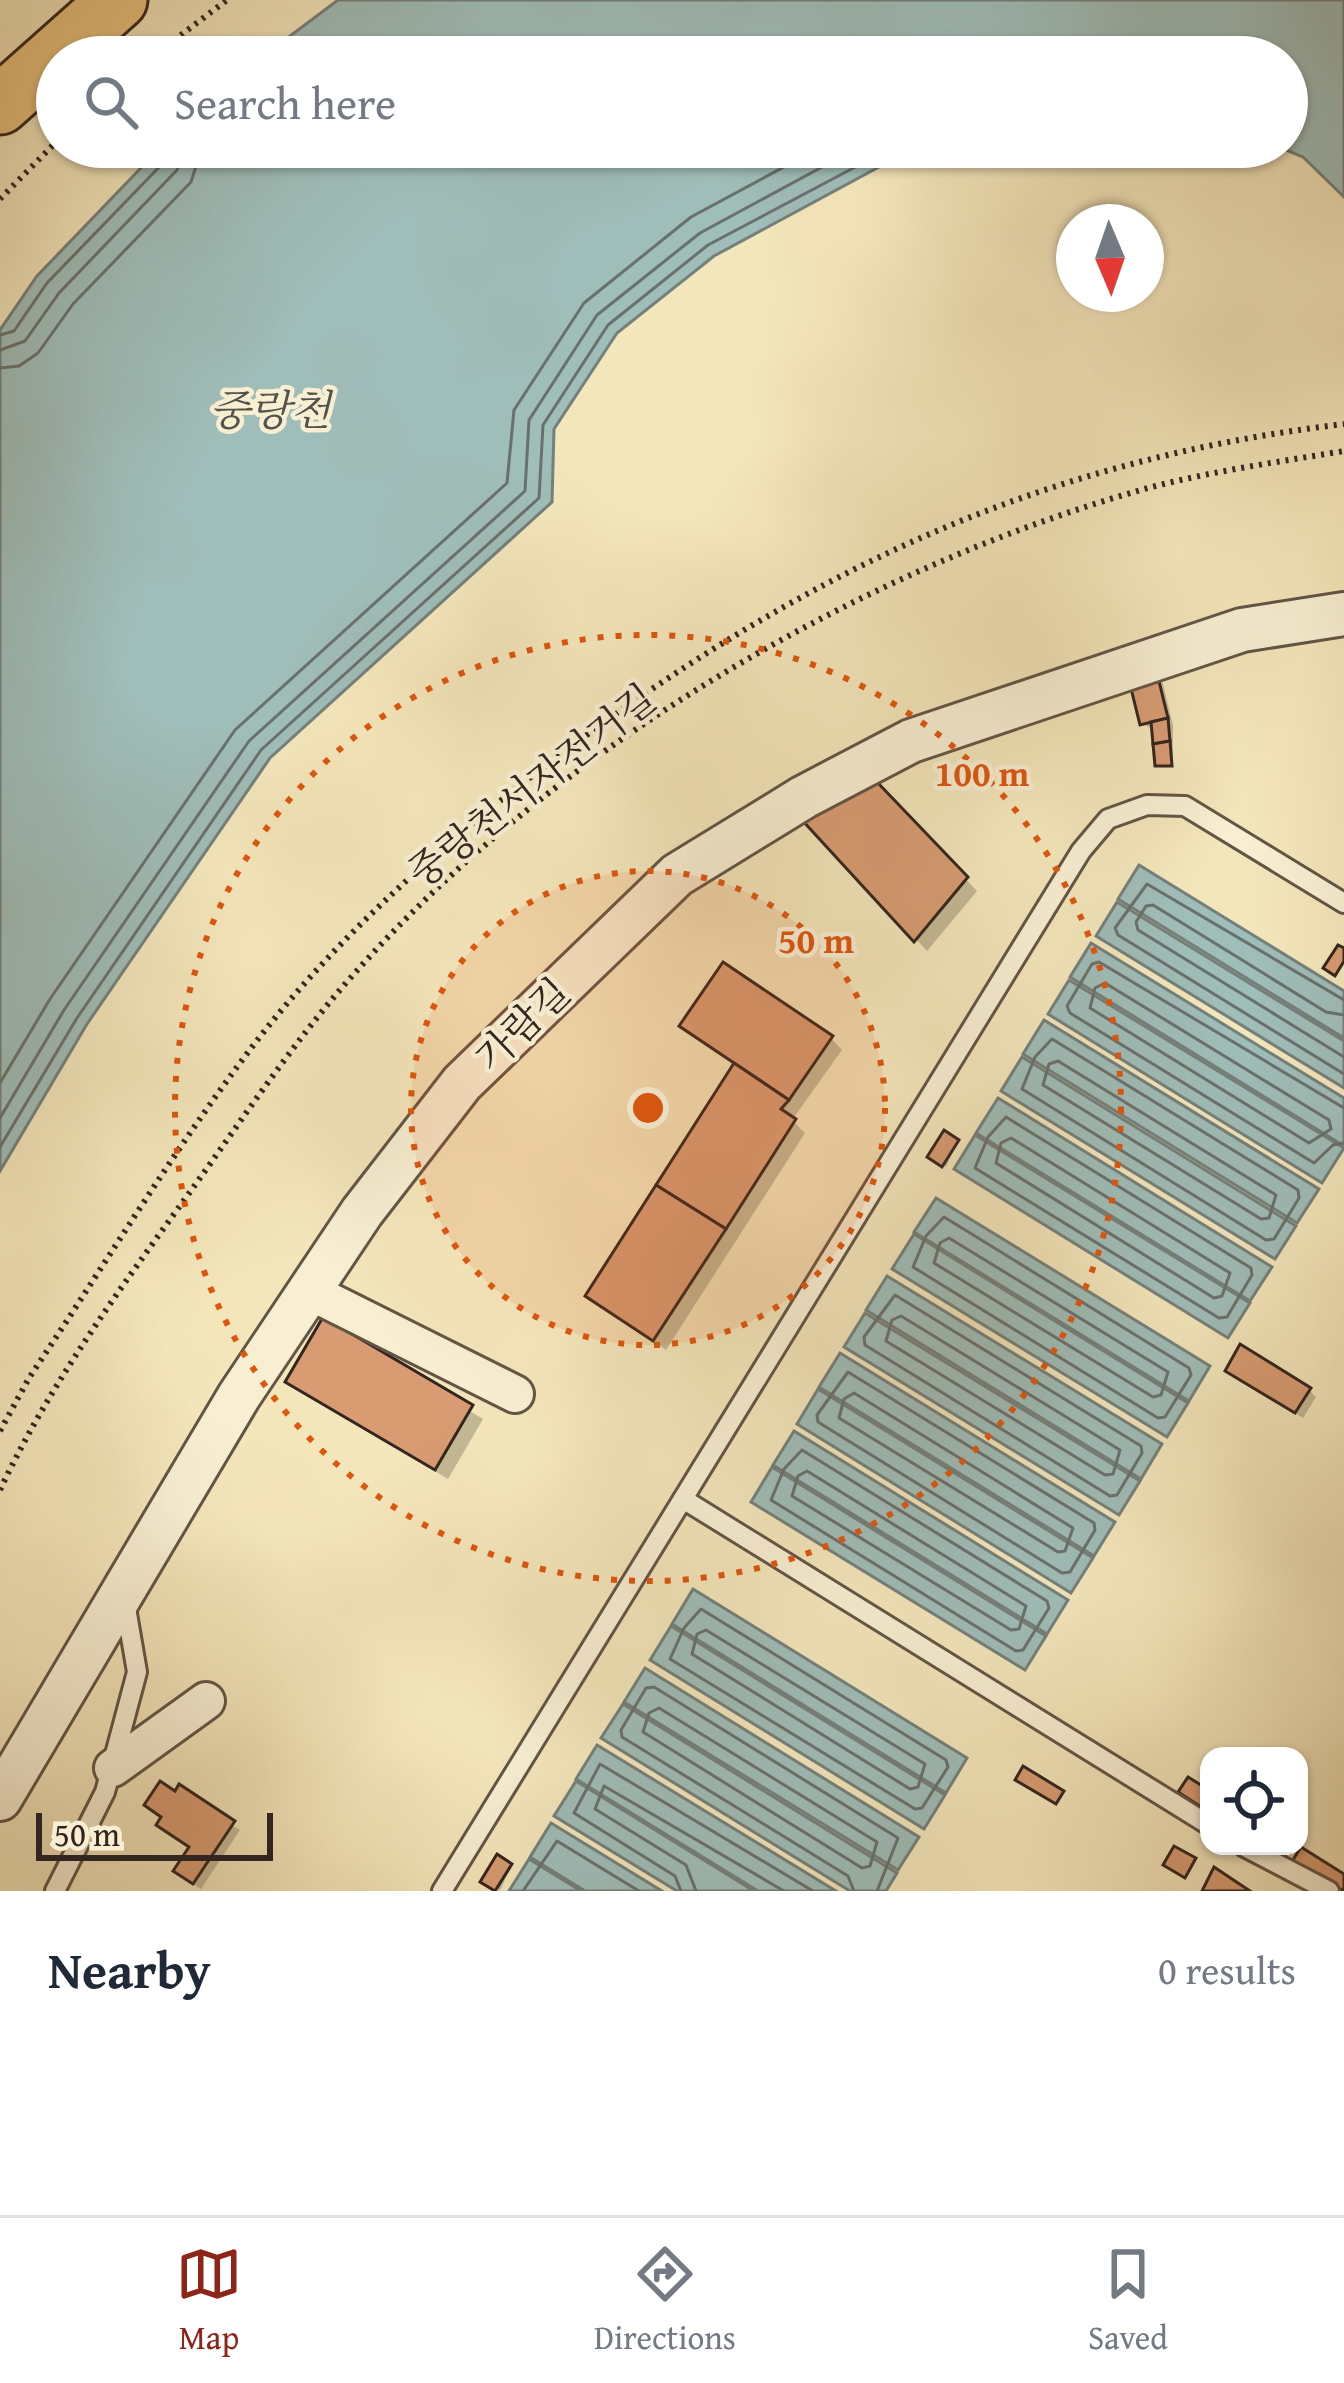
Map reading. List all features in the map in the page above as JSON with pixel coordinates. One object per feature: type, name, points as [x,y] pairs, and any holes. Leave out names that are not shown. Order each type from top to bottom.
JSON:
[{"type":"highway","points":[[78,36],[118,0]]},
{"type":"highway","points":[[0,105],[36,73]]},
{"type":"street","name":"가람길","points":[[0,1799],[238,1396],[309,1291],[462,1083],[677,875],[804,797],[911,741],[1242,630],[1344,614]]},
{"type":"street","points":[[309,1291],[515,1394]]},
{"type":"street","points":[[112,1768],[206,1701]]},
{"type":"lane","points":[[442,1891],[1081,851],[1108,819],[1147,806],[1185,806],[1344,903]]},
{"type":"lane","points":[[682,1499],[1200,1819]]},
{"type":"lane","points":[[55,1891],[112,1768],[137,1672],[123,1592]]},
{"type":"lane","points":[[1260,1855],[1329,1891]]},
{"type":"path","points":[[180,36],[227,0]]},
{"type":"path","points":[[0,200],[36,163]]},
{"type":"path","points":[[0,1431],[29,1378],[252,1047],[336,950],[443,843],[598,725],[784,602],[933,529],[1087,474],[1270,433],[1344,424]]},
{"type":"path","name":"중랑천서자전거길","points":[[0,1490],[22,1444],[126,1280],[291,1052],[352,975],[426,899],[543,801],[734,668],[898,580],[1150,488],[1344,452]]},
{"type":"water","points":[[338,0],[1344,0],[1344,197],[1308,162],[1308,36],[290,36]]},
{"type":"water","name":"중랑천","points":[[141,168],[877,168],[714,256],[617,333],[554,429],[552,502],[270,758],[87,1024],[0,1171],[0,330],[37,276]]},
{"type":"water","points":[[1139,865],[1344,991],[1344,1038],[1118,899]]},
{"type":"water","points":[[1117,902],[1344,1041],[1344,1088],[1096,936]]},
{"type":"water","points":[[1091,943],[1344,1098],[1344,1146],[1070,977]]},
{"type":"water","points":[[1069,980],[1344,1148],[1322,1183],[1048,1014]]},
{"type":"water","points":[[1044,1020],[1319,1189],[1297,1223],[1023,1054]]},
{"type":"water","points":[[1022,1057],[1296,1226],[1275,1259],[1001,1091]]},
{"type":"water","points":[[998,1098],[1272,1267],[1250,1301],[976,1133]]},
{"type":"water","points":[[975,1135],[1250,1303],[1228,1338],[954,1169]]},
{"type":"water","points":[[936,1198],[1210,1366],[1189,1401],[914,1232]]},
{"type":"water","points":[[914,1234],[1188,1403],[1167,1437],[892,1269]]},
{"type":"water","points":[[887,1276],[1162,1444],[1141,1479],[866,1310]]},
{"type":"water","points":[[865,1313],[1140,1481],[1119,1515],[844,1347]]},
{"type":"water","points":[[840,1353],[1115,1522],[1094,1556],[819,1387]]},
{"type":"water","points":[[818,1389],[1093,1558],[1071,1593],[797,1424]]},
{"type":"water","points":[[794,1431],[1068,1600],[1047,1634],[773,1465]]},
{"type":"water","points":[[772,1467],[1046,1636],[1025,1670],[751,1502]]},
{"type":"water","points":[[693,1589],[967,1758],[946,1793],[672,1624]]},
{"type":"water","points":[[671,1626],[945,1795],[924,1829],[650,1660]]},
{"type":"water","points":[[645,1668],[919,1837],[898,1870],[624,1702]]},
{"type":"water","points":[[623,1704],[897,1873],[886,1891],[850,1891],[601,1738]]},
{"type":"water","points":[[597,1745],[836,1891],[758,1891],[576,1779]]},
{"type":"water","points":[[576,1781],[754,1891],[677,1891],[554,1816]]},
{"type":"water","points":[[551,1823],[662,1891],[585,1891],[530,1857]]},
{"type":"water","points":[[529,1859],[581,1891],[509,1891]]},
{"type":"building","points":[[1155,665],[1168,718],[1140,725],[1127,672]]},
{"type":"building","points":[[1168,718],[1170,741],[1153,744],[1151,722]]},
{"type":"building","points":[[1170,741],[1172,766],[1155,766],[1153,744]]},
{"type":"building","points":[[877,782],[968,877],[914,942],[801,819]]},
{"type":"building","points":[[1338,945],[1344,948],[1344,961],[1335,976],[1323,968]]},
{"type":"building","points":[[723,962],[833,1036],[789,1100],[679,1026]]},
{"type":"building","points":[[734,1063],[789,1100],[781,1109],[796,1119],[726,1229],[656,1185]]},
{"type":"building","points":[[944,1130],[959,1140],[942,1167],[927,1157]]},
{"type":"building","points":[[656,1185],[726,1229],[653,1341],[585,1296]]},
{"type":"building","points":[[323,1317],[473,1405],[435,1470],[285,1382]]},
{"type":"building","points":[[1240,1344],[1311,1388],[1295,1413],[1225,1371]]},
{"type":"building","points":[[1023,1766],[1064,1791],[1056,1804],[1015,1780]]},
{"type":"building","points":[[1188,1777],[1200,1784],[1200,1806],[1178,1792]]},
{"type":"building","points":[[160,1781],[175,1791],[179,1784],[235,1821],[193,1884],[173,1871],[189,1847],[156,1825],[161,1817],[144,1805]]},
{"type":"building","points":[[1174,1846],[1196,1858],[1185,1878],[1163,1865]]},
{"type":"building","points":[[1308,1851],[1344,1874],[1344,1891],[1291,1863],[1296,1855]]},
{"type":"building","points":[[497,1854],[512,1864],[495,1891],[480,1882]]},
{"type":"building","points":[[1214,1867],[1250,1891],[1202,1891]]}]
